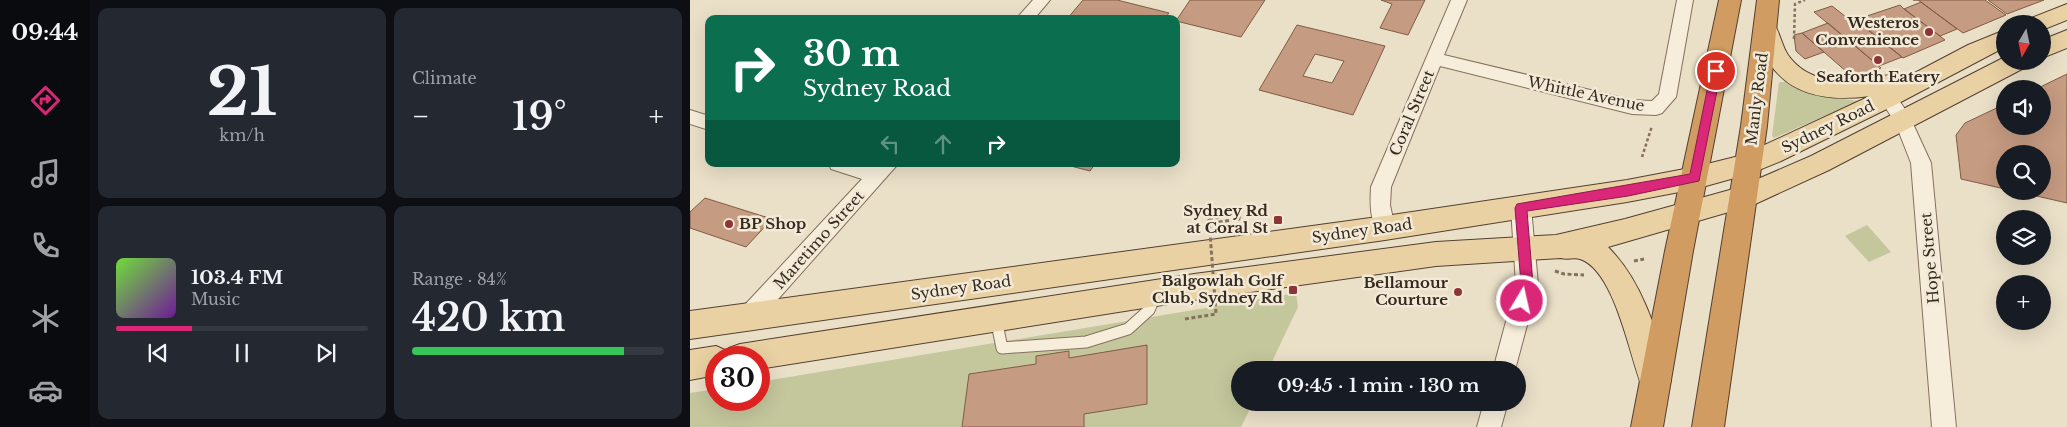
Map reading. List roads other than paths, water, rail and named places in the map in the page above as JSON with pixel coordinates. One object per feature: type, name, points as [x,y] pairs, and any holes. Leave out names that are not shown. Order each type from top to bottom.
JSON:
[{"type":"highway","points":[[1646,427],[1730,0]]},
{"type":"highway","name":"Manly Road","points":[[1708,427],[1749,164],[1768,0]]},
{"type":"main road","points":[[2051,18],[2067,11]]},
{"type":"main road","points":[[1766,29],[1777,57],[1784,67],[1792,75],[1817,87],[1851,90],[1924,78]]},
{"type":"main road","points":[[2051,46],[2067,38]]},
{"type":"main road","name":"Sydney Road","points":[[690,325],[1385,228],[1628,191],[1695,178],[1749,164],[1888,98],[1996,42]]},
{"type":"main road","name":"Sydney Road","points":[[770,353],[1156,293],[1436,254],[1525,250],[1553,258],[1743,197],[1820,163],[2000,70]]},
{"type":"main road","points":[[1553,258],[1582,247],[1598,254],[1611,268],[1635,313],[1655,381]]},
{"type":"main road","points":[[741,346],[749,316]]},
{"type":"main road","points":[[690,365],[705,363]]},
{"type":"street","points":[[1028,15],[1042,0]]},
{"type":"street","name":"Coral Street","points":[[1385,228],[1380,206],[1381,188],[1460,0]]},
{"type":"street","name":"Whittle Avenue","points":[[1434,59],[1632,107],[1656,108],[1667,97],[1685,0]]},
{"type":"street","name":"Hope Street","points":[[1888,98],[1903,120],[1922,163],[1944,427]]},
{"type":"street","points":[[690,117],[705,122]]},
{"type":"street","points":[[860,167],[883,170]]},
{"type":"street","name":"Maretimo Street","points":[[749,316],[883,170]]},
{"type":"street","points":[[1506,361],[1527,284],[1521,208]]},
{"type":"street","points":[[1490,427],[1494,411]]},
{"type":"place","name":"Westeros Convenience","points":[[1929,32]]},
{"type":"place","name":"Seaforth Eatery","points":[[1878,60]]},
{"type":"place","name":"Sydney Rd at Coral St","points":[[1278,220]]},
{"type":"place","name":"BP Shop","points":[[729,224]]},
{"type":"place","name":"Balgowlah Golf Club, Sydney Rd","points":[[1293,290]]},
{"type":"place","name":"Bellamour Courture","points":[[1458,292]]}]
